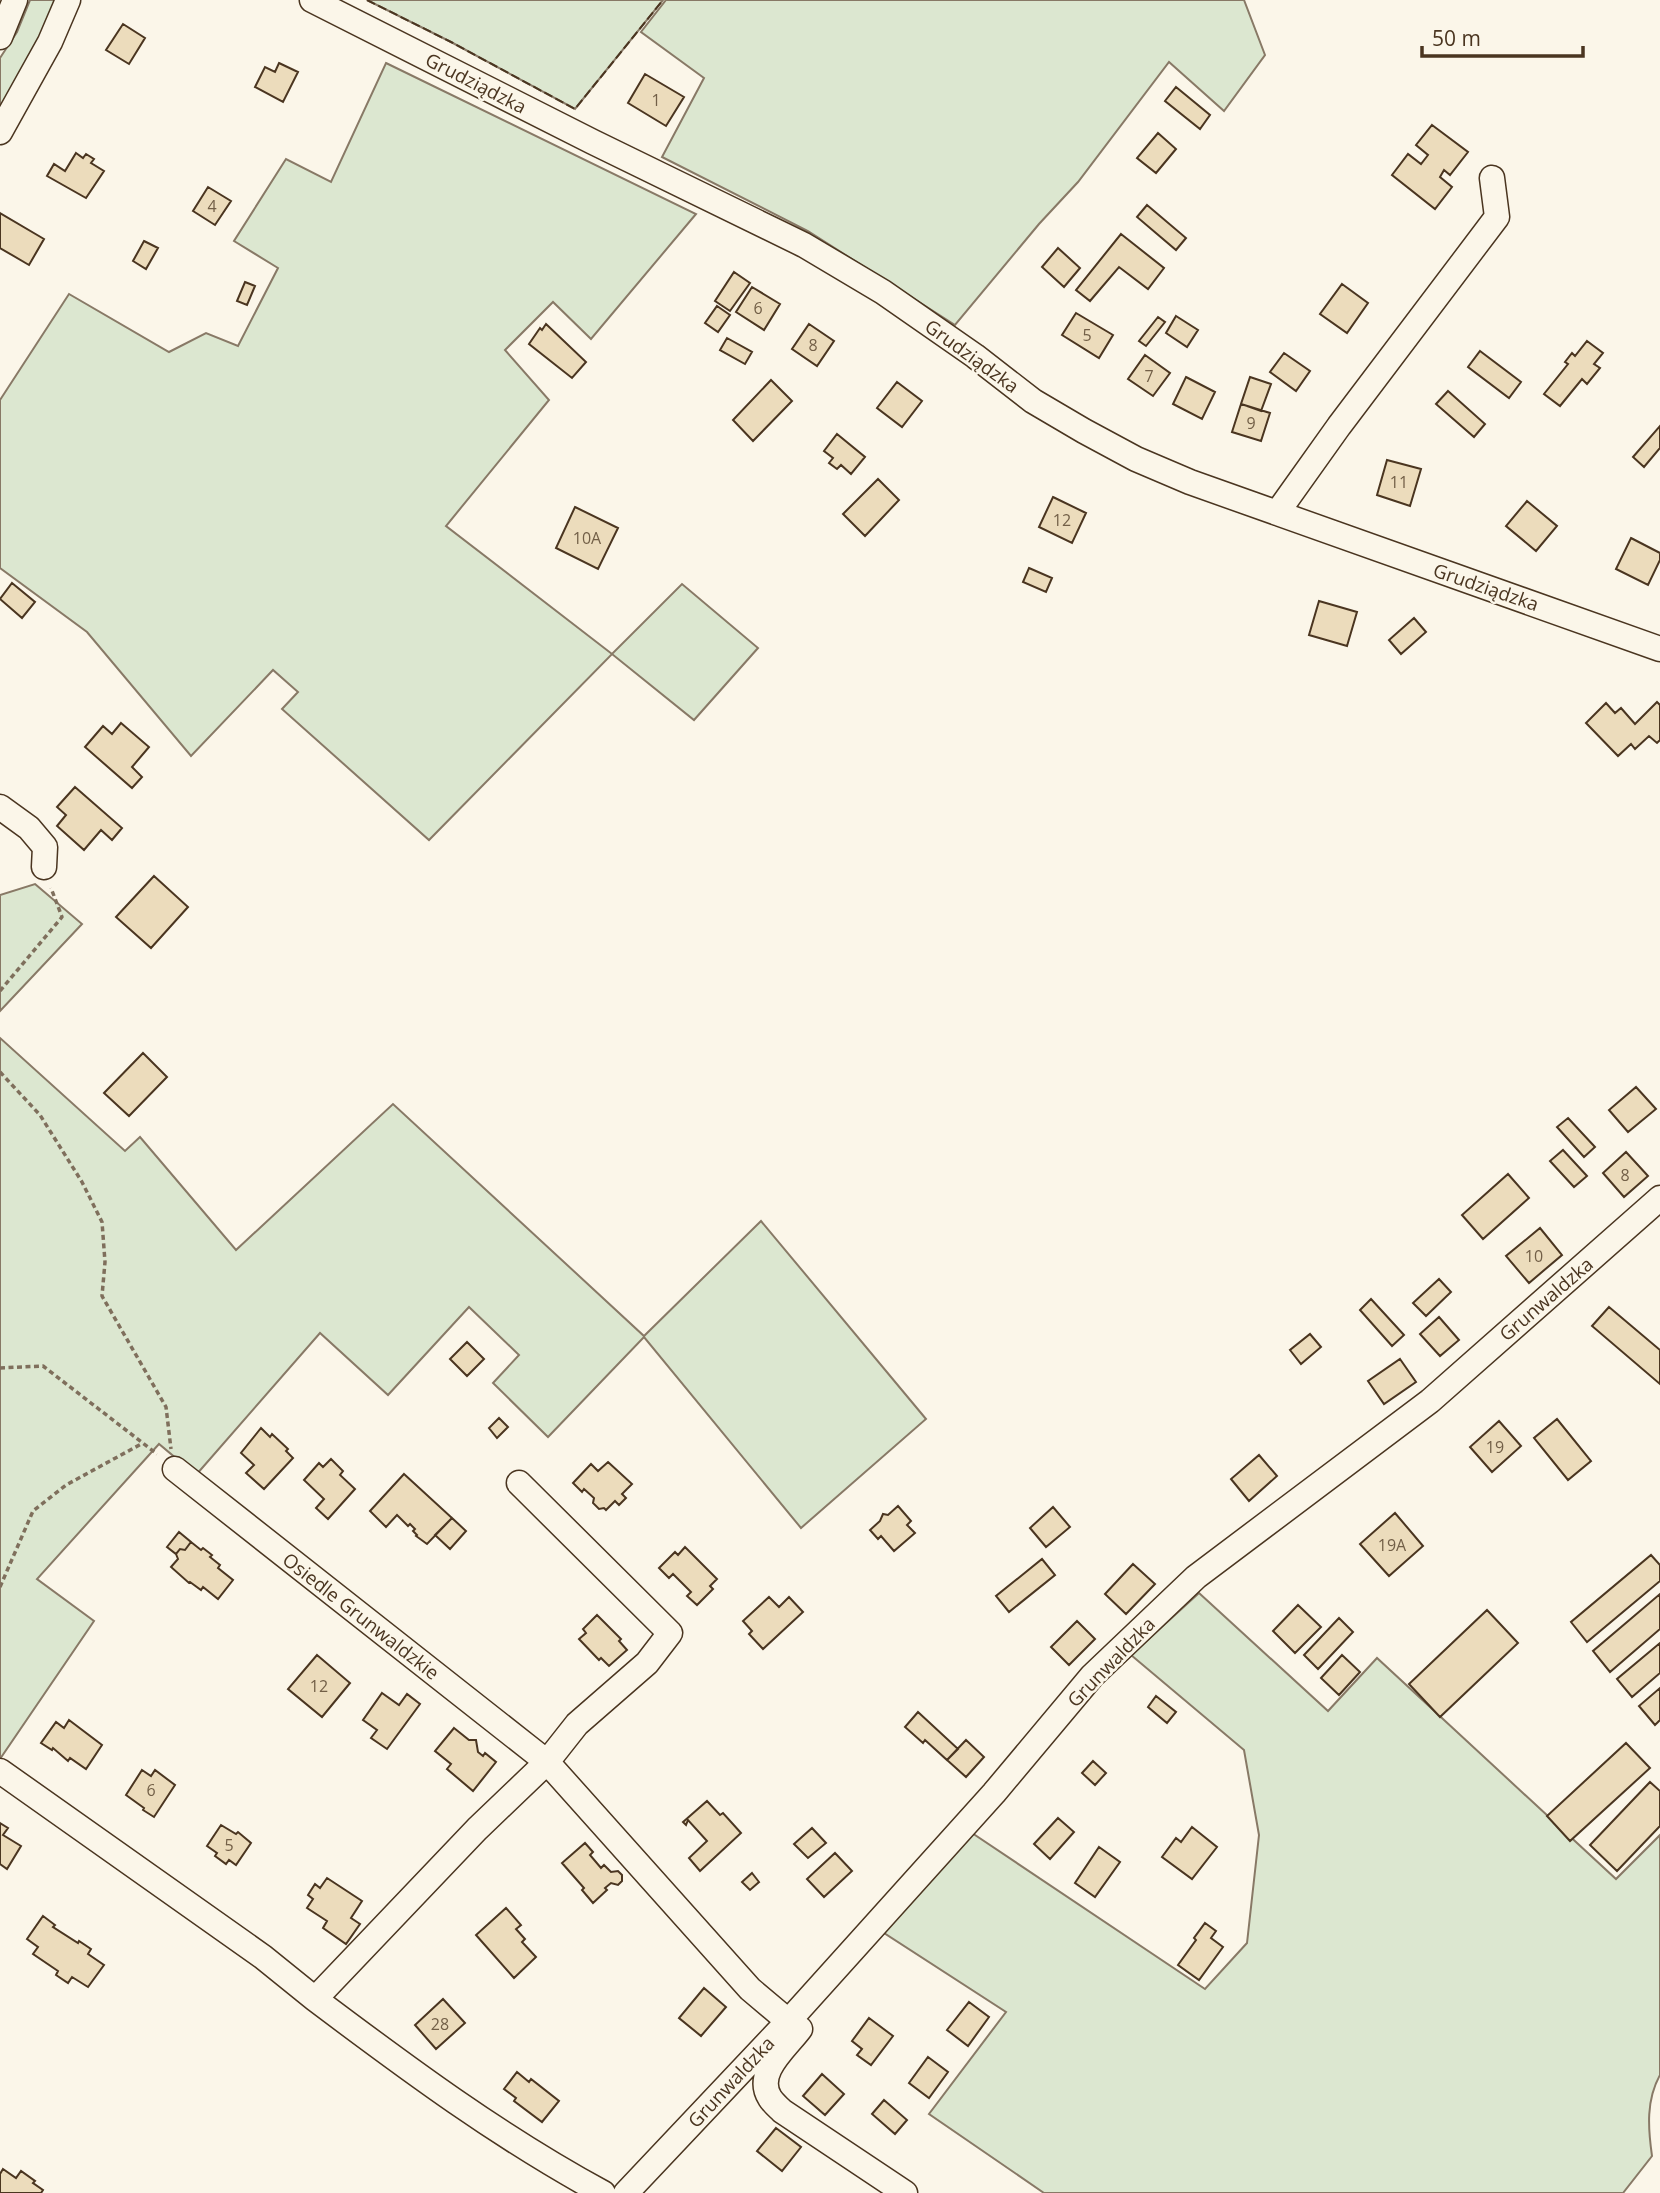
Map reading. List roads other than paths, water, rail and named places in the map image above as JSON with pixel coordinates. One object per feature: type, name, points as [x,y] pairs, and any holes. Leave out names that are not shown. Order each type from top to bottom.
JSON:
[{"type":"street","points":[[0,37],[15,0]]},
{"type":"street","points":[[0,132],[50,42],[68,0]]},
{"type":"street","name":"Grudziądzka","points":[[312,0],[593,142],[804,244],[892,299],[975,356],[1033,401],[1136,459],[1190,482],[1660,649]]},
{"type":"street","points":[[1277,513],[1339,426],[1497,217],[1492,178]]},
{"type":"street","points":[[0,807],[29,828],[45,847],[44,867]]},
{"type":"street","name":"Grunwaldzka","points":[[626,2193],[791,2018],[985,1803],[1092,1676],[1196,1577],[1430,1401],[1660,1198]]},
{"type":"street","name":"Osiedle Grunwaldzkie","points":[[175,1469],[547,1762],[750,1989],[791,2018]]},
{"type":"street","points":[[315,1999],[477,1829],[547,1762],[577,1724],[647,1663],[670,1633],[519,1483]]},
{"type":"street","points":[[0,1771],[263,1957],[430,2085],[558,2169],[603,2193]]},
{"type":"street","points":[[791,2018],[805,2023],[768,2070],[765,2083],[769,2098],[782,2111],[905,2193]]}]
